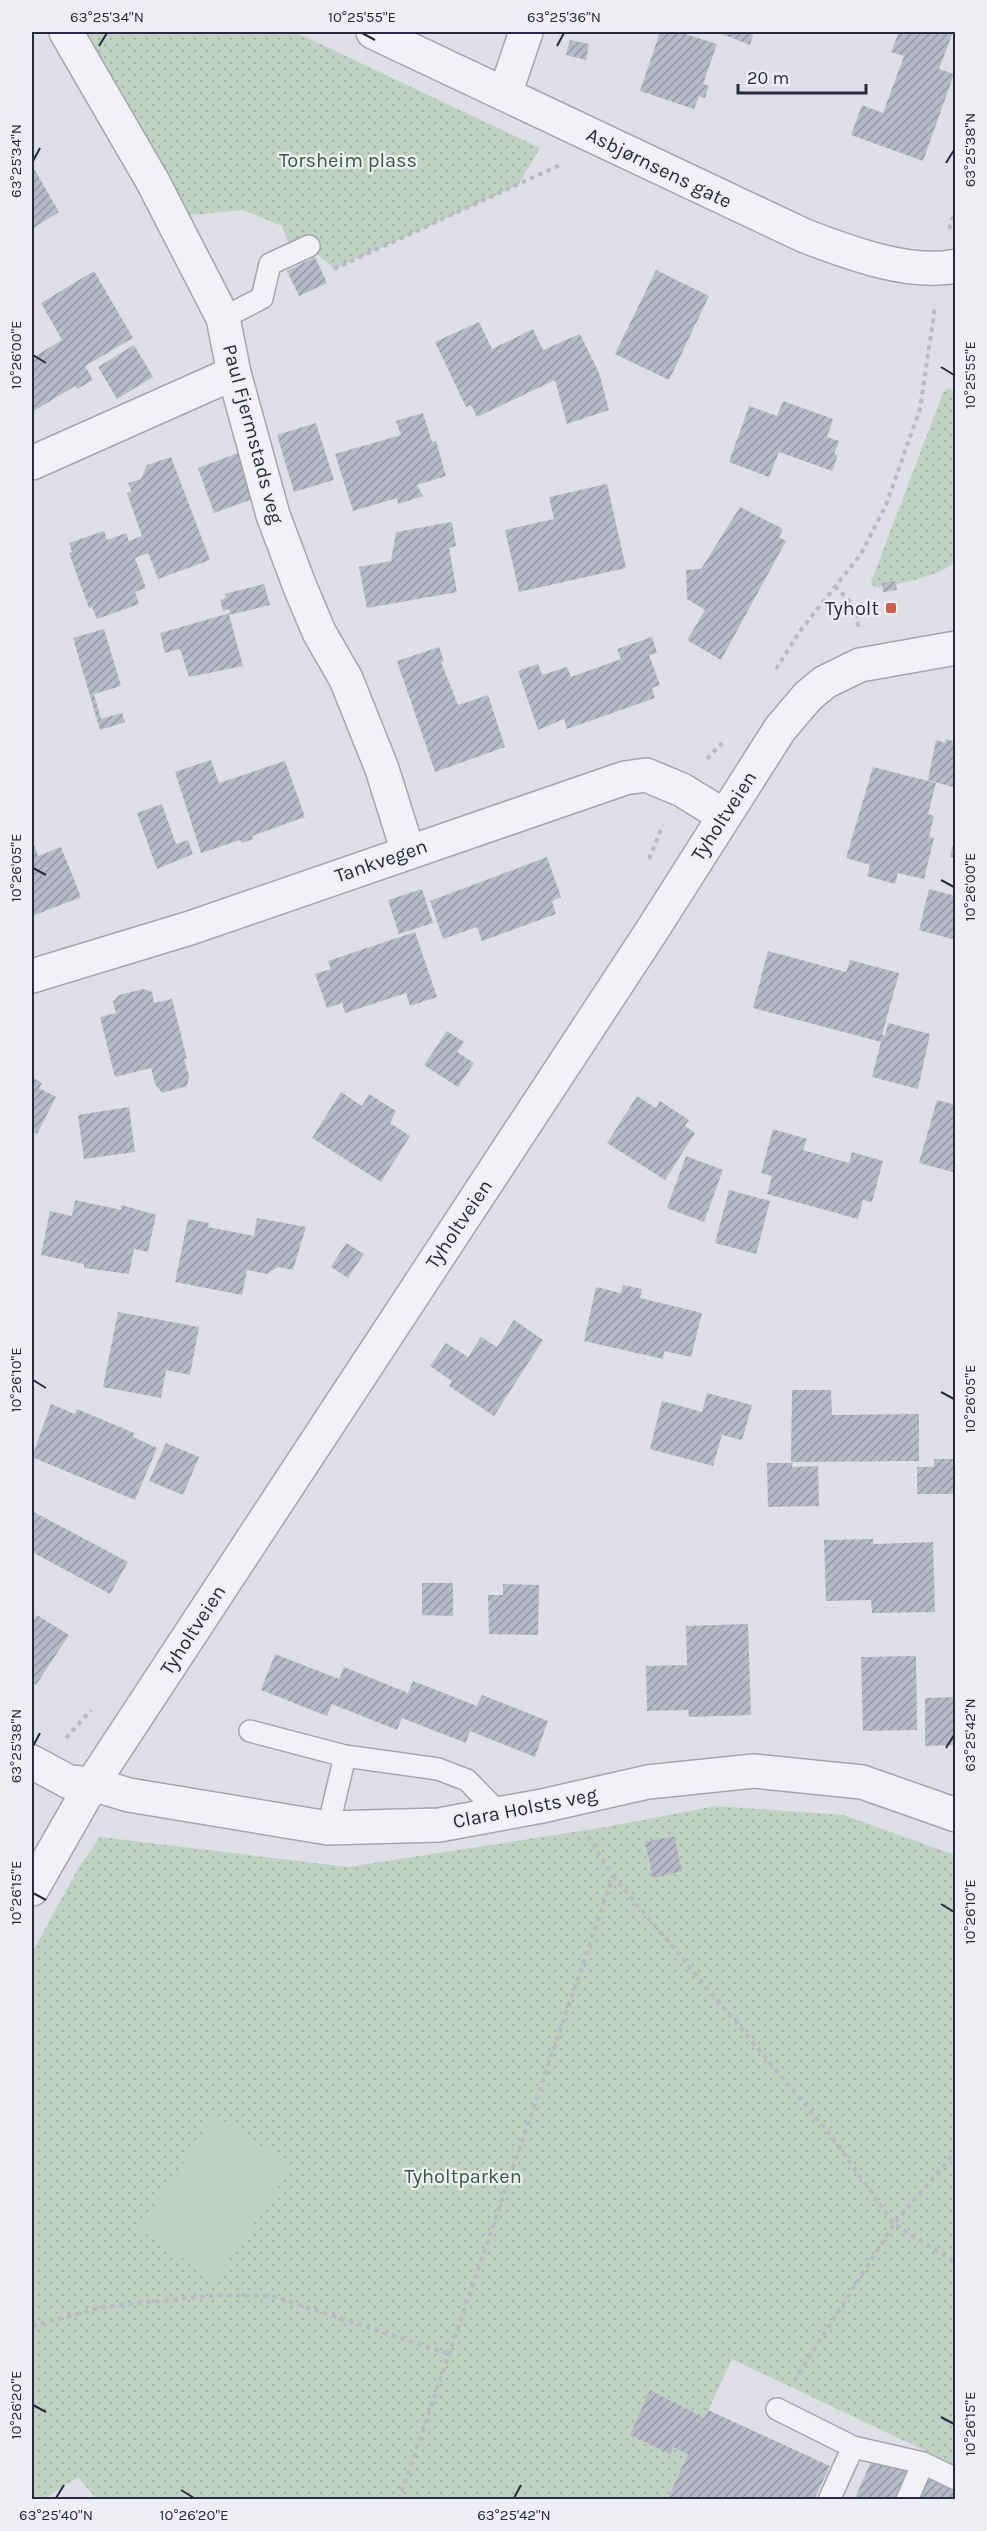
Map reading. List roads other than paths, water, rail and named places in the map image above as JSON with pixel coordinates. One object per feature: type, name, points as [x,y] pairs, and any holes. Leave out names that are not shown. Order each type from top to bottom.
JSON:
[{"type":"street","name":"Paul Fjermstads veg","points":[[66,32],[153,182],[223,318],[234,373],[273,515],[319,632],[346,680],[382,769],[408,852]]},
{"type":"street","name":"Asbjørnsens gate","points":[[373,32],[805,236],[841,250],[891,263],[948,267]]},
{"type":"street","points":[[505,94],[526,32]]},
{"type":"street","points":[[32,463],[234,373]]},
{"type":"street","name":"Tyholtveien","points":[[32,1888],[92,1784],[780,729],[808,696],[825,682],[860,664],[956,648]]},
{"type":"street","name":"Tankvegen","points":[[32,976],[190,928],[625,778],[646,775],[682,790],[724,816]]},
{"type":"street","name":"Clara Holsts veg","points":[[32,1762],[69,1782],[92,1784],[129,1795],[328,1828],[439,1825],[565,1801],[648,1782],[754,1771],[862,1782],[956,1815]]},
{"type":"lane","points":[[223,318],[262,298],[270,264],[309,246]]},
{"type":"lane","points":[[250,1731],[345,1756],[438,1769],[467,1780],[500,1814]]},
{"type":"lane","points":[[328,1828],[345,1756]]},
{"type":"lane","points":[[777,2409],[853,2447],[923,2463],[956,2478]]},
{"type":"lane","points":[[829,2499],[853,2447]]},
{"type":"lane","points":[[907,2499],[923,2463]]},
{"type":"place","name":"Tyholt","points":[[891,608]]},
{"type":"park label","name":"Torsheim plass","points":[[348,160]]},
{"type":"park label","name":"Tyholtparken","points":[[463,2176]]}]
